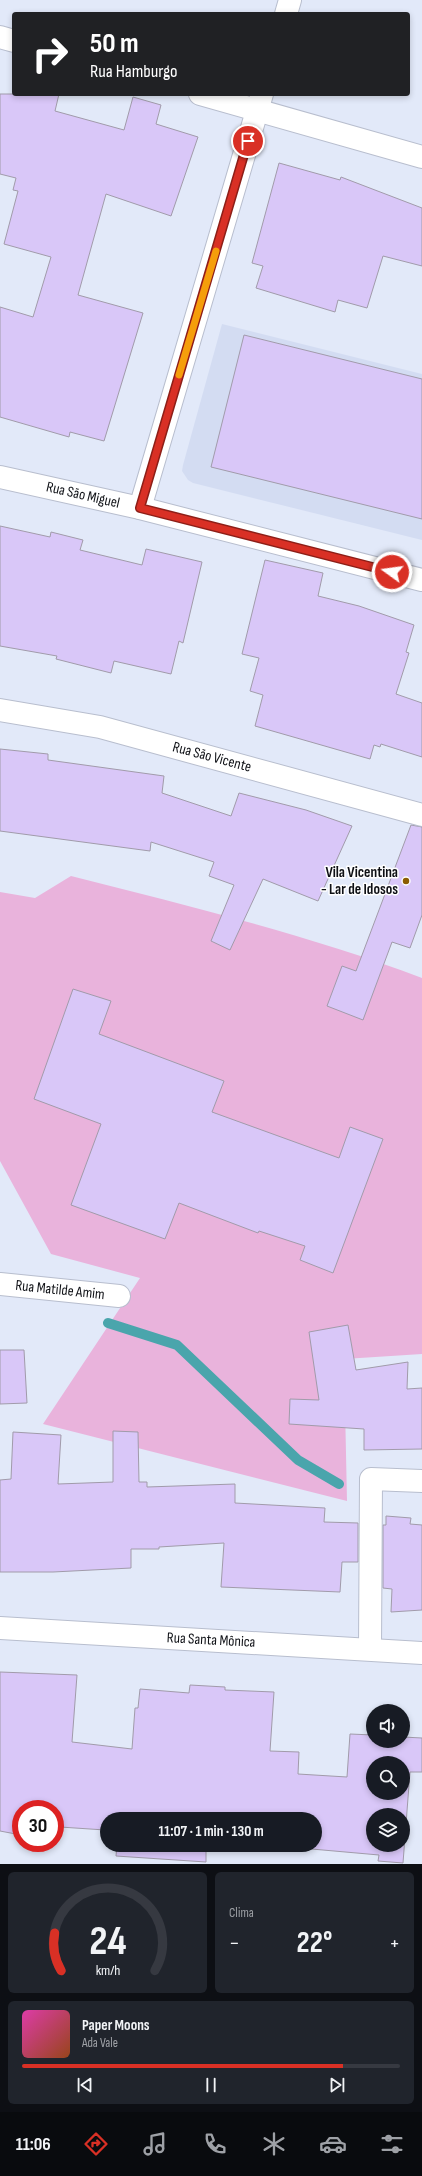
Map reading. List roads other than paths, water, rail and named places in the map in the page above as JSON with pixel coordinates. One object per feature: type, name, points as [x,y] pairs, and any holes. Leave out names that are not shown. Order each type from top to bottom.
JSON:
[{"type":"street","points":[[287,12],[290,0]]},
{"type":"street","points":[[0,37],[12,40]]},
{"type":"street","points":[[215,96],[260,102],[422,157]]},
{"type":"street","points":[[140,508],[260,102]]},
{"type":"street","name":"Rua São Miguel","points":[[0,477],[140,508],[422,580]]},
{"type":"street","name":"Rua São Vicente","points":[[0,710],[100,727],[422,815]]},
{"type":"street","name":"Rua Matilde Amim","points":[[0,1284],[119,1296]]},
{"type":"street","points":[[370,1649],[371,1479],[422,1481]]},
{"type":"street","name":"Rua Santa Mônica","points":[[0,1628],[422,1653]]},
{"type":"waterway","points":[[108,1323],[177,1345],[298,1460],[339,1484]]},
{"type":"place","name":"Vila Vicentina - Lar de Idosos","points":[[406,881]]}]
